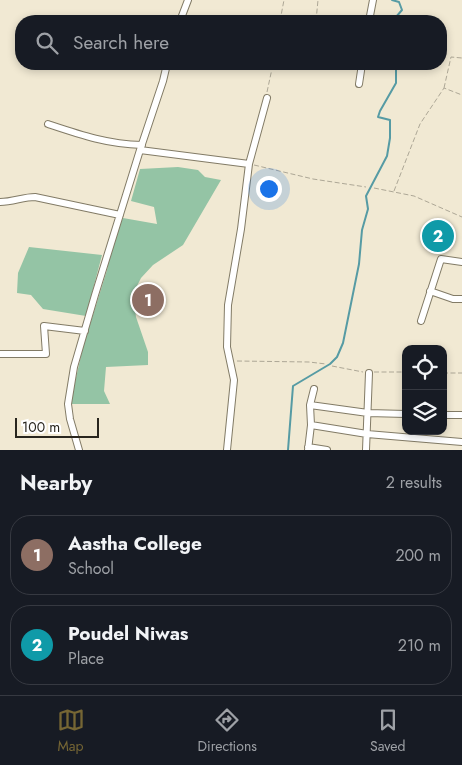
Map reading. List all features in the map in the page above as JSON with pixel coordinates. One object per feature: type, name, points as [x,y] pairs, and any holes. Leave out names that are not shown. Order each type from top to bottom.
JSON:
[{"type":"street","points":[[183,15],[188,0]]},
{"type":"street","points":[[370,15],[373,0]]},
{"type":"street","points":[[79,450],[70,419],[68,404],[74,367],[166,70]]},
{"type":"street","points":[[359,84],[361,70]]},
{"type":"street","points":[[227,450],[234,380],[227,347],[227,314],[241,229],[249,164],[267,98]]},
{"type":"street","points":[[48,124],[94,139],[119,144],[249,164]]},
{"type":"street","points":[[0,202],[35,197],[120,215]]},
{"type":"street","points":[[421,321],[441,259],[462,262]]},
{"type":"street","points":[[430,291],[453,300],[462,299]]},
{"type":"street","points":[[0,354],[46,354],[44,326],[85,331]]},
{"type":"street","points":[[366,450],[370,373]]},
{"type":"street","points":[[314,389],[310,405],[311,424],[308,449],[327,450]]},
{"type":"street","points":[[310,405],[368,413],[402,414]]},
{"type":"street","points":[[447,415],[462,415]]},
{"type":"street","points":[[311,424],[366,434],[462,442]]},
{"type":"path","points":[[281,15],[284,0]]},
{"type":"path","points":[[317,15],[318,0]]},
{"type":"path","points":[[394,191],[420,124],[444,88],[451,57],[462,58]]},
{"type":"path","points":[[267,98],[267,88],[272,70]]},
{"type":"path","points":[[444,88],[462,95]]},
{"type":"path","points":[[249,164],[313,179],[366,188]]},
{"type":"path","points":[[374,188],[414,196],[462,217]]},
{"type":"path","points":[[231,360],[326,364]]},
{"type":"path","points":[[447,373],[462,373]]},
{"type":"green space","points":[[178,167],[198,170],[205,177],[221,180],[183,245],[153,265],[141,278],[133,294],[136,317],[148,352],[148,365],[106,367],[104,391],[110,404],[70,404],[83,347],[107,270],[113,240],[123,218],[157,224],[154,207],[131,201],[140,169]]},
{"type":"green space","points":[[29,247],[102,255],[86,316],[43,309],[31,295],[17,293],[18,273]]},
{"type":"waterway","points":[[392,0],[399,2],[402,10],[398,15]]},
{"type":"waterway","points":[[288,450],[293,386],[330,364],[337,357],[343,343],[359,264],[362,230],[368,209],[366,196],[387,156],[390,138],[390,120],[378,117],[396,83],[396,70]]},
{"type":"place","name":"Poudel Niwas","points":[[438,236]]},
{"type":"place","name":"Aastha College","points":[[148,300]]}]
